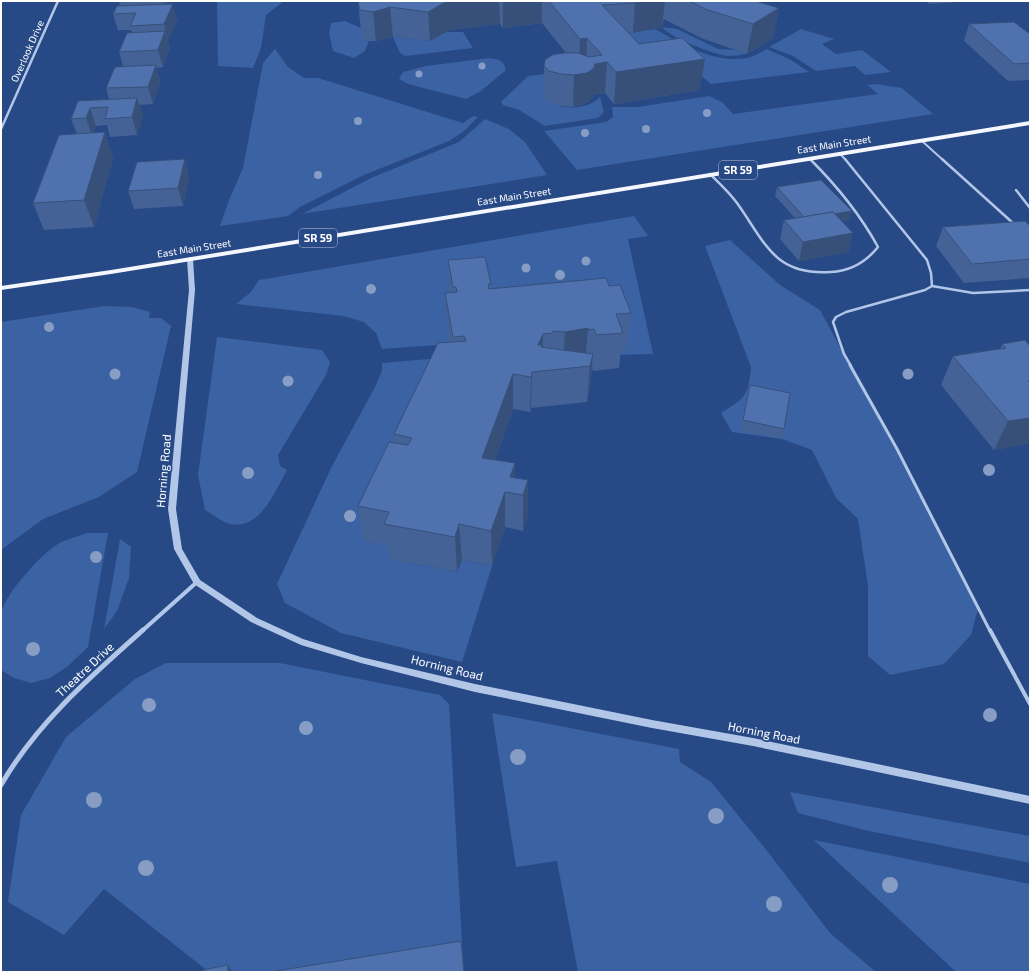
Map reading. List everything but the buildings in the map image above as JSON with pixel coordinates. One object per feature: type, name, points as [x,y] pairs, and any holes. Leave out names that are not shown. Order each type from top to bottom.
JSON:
[{"type":"main road","name":"East Main Street","points":[[1,288],[190,259],[1030,122]]},
{"type":"street","name":"Overlook Drive","points":[[1,129],[58,1]]},
{"type":"street","name":"Horning Road","points":[[190,259],[192,290],[172,509],[178,549],[197,582],[254,620],[301,642],[361,660],[514,696],[652,724],[753,742],[1030,800]]},
{"type":"street","name":"Theatre Drive","points":[[1,785],[12,765],[42,725],[89,678],[197,582]]},
{"type":"lane","points":[[922,140],[1019,229]]},
{"type":"lane","points":[[839,153],[931,267],[933,278],[932,286]]},
{"type":"lane","points":[[710,174],[732,196],[765,246],[782,262],[796,269],[823,274],[842,271],[860,264],[872,256],[878,247],[871,233],[831,180],[809,158]]},
{"type":"lane","points":[[1016,190],[1030,208]]},
{"type":"lane","points":[[1030,290],[973,293],[932,286],[914,294],[846,312],[836,316],[833,322],[844,354],[897,449],[978,609],[1030,704]]},
{"type":"shaded area","points":[[217,1],[284,1],[266,15],[261,48],[253,68],[218,66]]},
{"type":"shaded area","points":[[345,21],[361,28],[364,40],[369,41],[365,51],[354,58],[333,51],[329,33],[331,23]]},
{"type":"shaded area","points":[[662,27],[677,29],[718,49],[735,50],[747,54],[734,56],[722,55],[672,35]]},
{"type":"shaded area","points":[[655,29],[687,46],[722,58],[747,58],[755,56],[767,49],[791,60],[809,72],[711,84],[690,66],[643,43],[611,47],[615,35]]},
{"type":"shaded area","points":[[801,29],[834,39],[822,44],[836,54],[862,50],[891,72],[865,75],[855,66],[816,71],[793,56],[769,47]]},
{"type":"shaded area","points":[[445,32],[463,32],[473,48],[405,56],[400,53],[393,37],[430,41]]},
{"type":"shaded area","points":[[275,49],[288,67],[304,78],[318,78],[463,123],[473,116],[478,117],[464,131],[449,141],[364,175],[300,207],[288,216],[220,226],[229,200],[243,168],[263,63]]},
{"type":"shaded area","points":[[489,58],[502,62],[506,70],[481,91],[466,99],[408,84],[399,79],[403,72],[426,66]]},
{"type":"shaded area","points":[[567,71],[544,91],[543,97],[556,105],[572,108],[587,105],[600,97],[604,112],[598,118],[545,126],[519,110],[503,105],[501,102],[528,76]]},
{"type":"shaded area","points":[[876,84],[902,88],[933,114],[577,170],[544,131],[606,122],[613,117],[612,107],[638,107],[709,96],[722,102],[733,114],[878,94],[867,85]]},
{"type":"shaded area","points":[[485,119],[509,129],[525,142],[547,175],[302,214],[371,178],[459,142]]},
{"type":"shaded area","points":[[634,216],[648,236],[628,239],[653,354],[615,355],[613,349],[627,348],[450,344],[382,349],[376,333],[364,322],[343,316],[236,304],[251,292],[259,280]]},
{"type":"shaded area","points":[[730,240],[780,285],[820,310],[922,499],[978,609],[971,635],[944,664],[890,675],[868,656],[868,586],[858,519],[836,498],[812,450],[782,439],[732,432],[721,413],[741,399],[747,391],[751,367],[705,246]]},
{"type":"shaded area","points":[[104,306],[132,307],[150,312],[149,318],[161,318],[171,326],[137,472],[99,497],[43,519],[1,550],[1,322]]},
{"type":"shaded area","points":[[217,337],[322,350],[330,362],[326,375],[278,455],[280,466],[287,470],[272,498],[258,515],[250,521],[241,524],[227,523],[205,510],[198,475]]},
{"type":"shaded area","points":[[452,357],[365,541],[394,547],[390,559],[457,572],[462,560],[492,566],[462,662],[341,633],[285,603],[277,584],[332,466],[375,387],[382,371],[382,363]]},
{"type":"shaded area","points":[[87,533],[108,533],[88,647],[67,667],[50,678],[31,683],[14,678],[1,670],[1,613],[9,595],[33,565],[51,549],[64,541]]},
{"type":"shaded area","points":[[120,539],[131,547],[129,578],[117,611],[104,629]]},
{"type":"shaded area","points":[[166,663],[280,663],[440,695],[449,704],[463,961],[396,972],[209,972],[104,889],[64,935],[8,902],[21,815],[66,737],[135,679]]},
{"type":"shaded area","points":[[492,713],[679,749],[680,762],[711,782],[768,852],[830,933],[876,972],[578,972],[557,861],[516,867]]},
{"type":"shaded area","points":[[790,792],[1030,836],[1030,863],[869,831],[798,813]]},
{"type":"shaded area","points":[[814,840],[1030,884],[1030,972],[956,972]]}]
